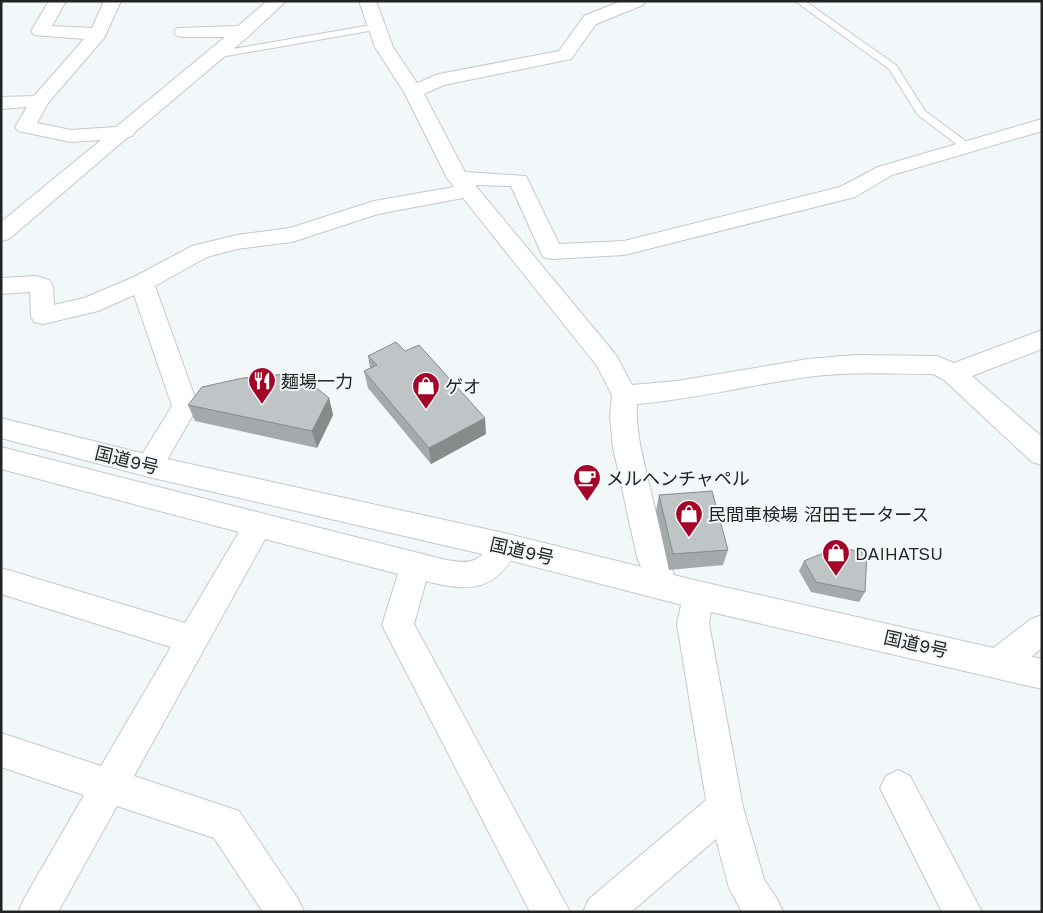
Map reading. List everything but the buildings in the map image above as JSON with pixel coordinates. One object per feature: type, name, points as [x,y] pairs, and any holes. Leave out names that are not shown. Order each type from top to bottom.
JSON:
[{"type":"main road","points":[[58,1],[40,31],[98,34]]},
{"type":"main road","points":[[113,1],[98,34],[40,101],[24,127],[71,136],[125,132]]},
{"type":"main road","points":[[1,234],[125,132],[278,1]]},
{"type":"main road","points":[[368,1],[384,47],[413,92],[463,185],[607,361],[625,396],[623,417],[627,447],[652,557],[663,585]]},
{"type":"main road","points":[[413,92],[439,80],[565,55],[590,20],[637,1]]},
{"type":"main road","points":[[183,32],[244,31]]},
{"type":"main road","points":[[1,103],[40,101]]},
{"type":"main road","points":[[1,286],[36,284],[41,286],[43,316],[90,305],[142,283],[200,251],[237,242],[292,235],[374,208],[463,185],[519,180],[551,252],[624,248],[847,192],[885,171],[1042,125]]},
{"type":"main road","points":[[142,283],[186,406],[149,466]]},
{"type":"main road","points":[[953,373],[1042,339]]},
{"type":"main road","points":[[625,396],[677,391],[808,368],[855,364],[937,365],[953,373],[1042,454]]},
{"type":"main road","name":"国道9号","points":[[1,428],[149,466],[504,546],[698,595],[1042,674]]},
{"type":"main road","points":[[1,458],[416,566],[459,575],[475,574],[492,564],[504,546]]},
{"type":"main road","points":[[36,912],[258,525]]},
{"type":"main road","points":[[416,566],[398,625],[551,912]]},
{"type":"main road","points":[[1,581],[192,639]]},
{"type":"main road","points":[[698,595],[693,624],[725,807],[748,888],[764,912]]},
{"type":"main road","points":[[999,663],[1042,629]]},
{"type":"main road","points":[[1,750],[226,824],[285,912]]},
{"type":"main road","points":[[898,788],[963,912]]},
{"type":"main road","points":[[602,912],[725,807]]},
{"type":"lane","points":[[799,1],[893,67],[922,113],[968,147]]},
{"type":"lane","points":[[215,55],[377,27]]},
{"type":"place","name":"麺場一力","points":[[262,405]]},
{"type":"place","name":"ゲオ","points":[[426,410]]},
{"type":"place","name":"メルヘンチャペル","points":[[587,502]]},
{"type":"place","name":"民間車検場 沼田モータース","points":[[689,538]]},
{"type":"place","name":"DAIHATSU","points":[[836,577]]}]
